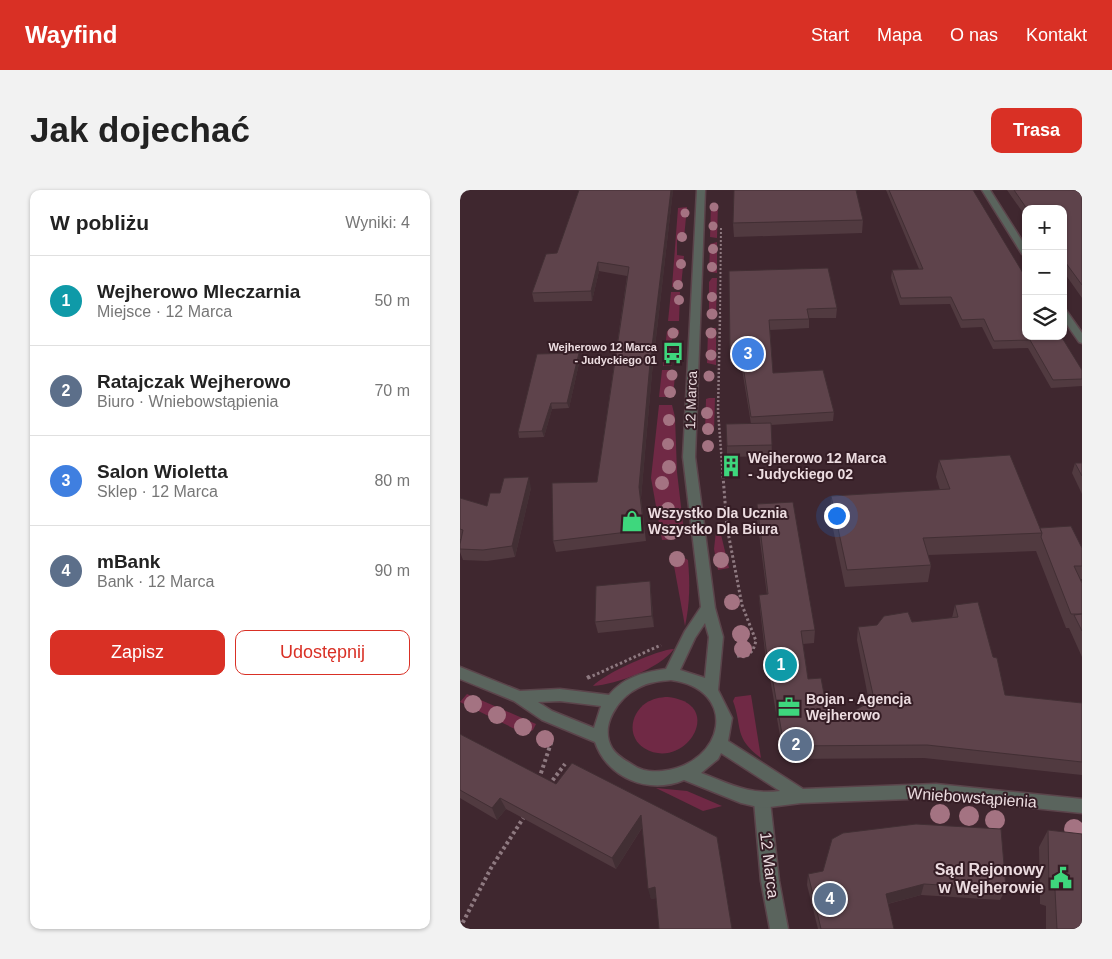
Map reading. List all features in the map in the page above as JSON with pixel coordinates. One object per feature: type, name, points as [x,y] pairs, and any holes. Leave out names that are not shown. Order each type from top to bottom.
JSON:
[{"type":"street","name":"12 Marca","points":[[701,190],[689,456],[690,483],[708,608],[716,637],[711,690]]},
{"type":"street","points":[[986,190],[1024,250]]},
{"type":"street","points":[[1067,318],[1082,340]]},
{"type":"street","points":[[671,674],[690,635],[708,608]]},
{"type":"street","points":[[460,672],[519,696],[546,716],[563,721],[601,738]]},
{"type":"street","points":[[671,674],[693,679],[711,690],[722,706],[724,725],[720,744],[706,762],[686,774],[664,780],[635,776],[622,770],[608,756],[601,738],[602,719],[611,701],[627,686],[648,676],[671,674]]},
{"type":"street","points":[[519,696],[560,695],[611,701]]},
{"type":"street","points":[[720,744],[801,796]]},
{"type":"street","name":"Wniebowstąpienia","points":[[686,774],[741,796],[762,801],[801,796],[936,791],[1082,806]]},
{"type":"street","name":"12 Marca","points":[[762,801],[770,882],[780,929]]},
{"type":"path","points":[[721,220],[718,411],[727,527],[742,604],[756,640]]},
{"type":"path","points":[[543,793],[565,764]]},
{"type":"path","points":[[460,928],[491,868],[526,815]]},
{"type":"shaded area","points":[[718,204],[717,238],[710,237],[711,205]]},
{"type":"shaded area","points":[[687,207],[684,238],[677,240],[677,255],[684,256],[681,287],[672,287],[678,208]]},
{"type":"shaded area","points":[[717,242],[717,273],[709,272],[710,244]]},
{"type":"shaded area","points":[[712,278],[717,278],[716,317],[709,317],[709,282]]},
{"type":"shaded area","points":[[671,292],[680,292],[679,321],[668,321]]},
{"type":"shaded area","points":[[716,328],[716,365],[707,363],[708,330]]},
{"type":"shaded area","points":[[679,330],[679,333],[672,339],[670,357],[672,359],[672,366],[663,366],[667,331]]},
{"type":"shaded area","points":[[662,370],[672,370],[675,375],[673,397],[659,397]]},
{"type":"shaded area","points":[[715,398],[714,430],[705,432],[706,399]]},
{"type":"shaded area","points":[[659,405],[672,405],[675,417],[677,472],[684,532],[677,539],[662,540],[651,478]]},
{"type":"shaded area","points":[[717,522],[729,568],[718,570],[714,549]]},
{"type":"shaded area","points":[[678,554],[688,560],[689,593],[685,626],[672,555]]},
{"type":"shaded area","points":[[674,649],[648,669],[625,679],[593,686],[608,675],[632,663],[656,653]]},
{"type":"shaded area","points":[[467,694],[536,724],[533,730],[525,734],[460,702]]},
{"type":"shaded area","points":[[751,695],[761,758],[752,751],[742,738],[733,701],[735,697]]},
{"type":"shaded area","points":[[668,697],[686,702],[695,711],[697,723],[693,734],[685,745],[673,752],[659,753],[644,748],[635,738],[633,732],[634,719],[646,703],[656,698]]},
{"type":"shaded area","points":[[656,788],[687,791],[722,806],[703,811]]},
{"type":"building","points":[[579,190],[671,190],[650,363],[639,487],[644,530],[553,541],[552,483],[597,482],[629,267],[598,262],[591,291],[532,293],[546,254],[557,253]]},
{"type":"building","points":[[734,190],[856,190],[863,220],[733,223]]},
{"type":"building","points":[[889,190],[973,190],[1022,271],[1022,340],[1030,340],[994,341],[984,319],[962,320],[951,297],[901,298],[892,270],[923,269]]},
{"type":"building","points":[[1014,190],[1082,190],[1082,285],[1067,264],[1067,205],[1024,205]]},
{"type":"building","points":[[828,268],[837,308],[807,309],[809,319],[769,320],[773,373],[823,370],[834,412],[751,417],[741,353],[730,352],[729,271]]},
{"type":"building","points":[[1030,340],[1063,340],[1082,370],[1082,379],[1053,380]]},
{"type":"building","points":[[579,353],[567,403],[551,403],[542,431],[518,432],[537,354]]},
{"type":"building","points":[[771,423],[772,445],[727,446],[726,424]]},
{"type":"building","points":[[1010,455],[1042,533],[923,538],[931,565],[847,570],[831,496],[950,489],[939,460]]},
{"type":"building","points":[[1075,463],[1082,463],[1082,476]]},
{"type":"building","points":[[529,477],[512,546],[483,550],[460,549],[463,530],[460,529],[460,498],[487,506],[490,493],[500,493],[504,478]]},
{"type":"building","points":[[793,502],[815,630],[801,631],[808,679],[821,678],[827,710],[854,711],[874,699],[858,627],[877,625],[884,616],[908,612],[912,622],[958,617],[955,605],[978,602],[993,657],[997,658],[1005,695],[1082,703],[1082,762],[927,745],[784,746],[770,664],[768,664],[759,595],[768,594],[757,504]]},
{"type":"building","points":[[1071,526],[1082,548],[1082,566],[1074,566],[1082,583],[1082,614],[1071,614],[1041,537],[1040,528]]},
{"type":"building","points":[[650,581],[652,616],[595,622],[596,586]]},
{"type":"building","points":[[1082,614],[1082,631],[1074,615]]},
{"type":"building","points":[[460,734],[556,784],[572,763],[717,837],[732,929],[659,929],[655,887],[648,889],[641,815],[612,858],[500,798],[492,808],[460,790]]},
{"type":"building","points":[[916,824],[1001,829],[1006,889],[924,884],[886,894],[894,929],[821,929],[808,874],[823,871],[832,839],[843,833]]},
{"type":"building","name":"Sąd Rejonowy w Wejherowie","points":[[1048,830],[1082,834],[1082,929],[1057,929],[1055,890],[1049,888]]},
{"type":"place","name":"Wejherowo 12 Marca - Judyckiego 01","points":[[673,353]]},
{"type":"place","name":"Salon Wioletta","points":[[748,354]]},
{"type":"place","name":"Wejherowo 12 Marca - Judyckiego 02","points":[[731,466]]},
{"type":"place","name":"Wszystko Dla Ucznia Wszystko Dla Biura","points":[[632,521]]},
{"type":"place","name":"Wejherowo Mleczarnia","points":[[781,665]]},
{"type":"place","name":"Bojan - Agencja Wejherowo","points":[[789,707]]},
{"type":"place","name":"Ratajczak Wejherowo","points":[[796,745]]},
{"type":"place","name":"Sąd Rejonowy w Wejherowie","points":[[1061,878]]},
{"type":"place","name":"mBank","points":[[830,899]]}]
